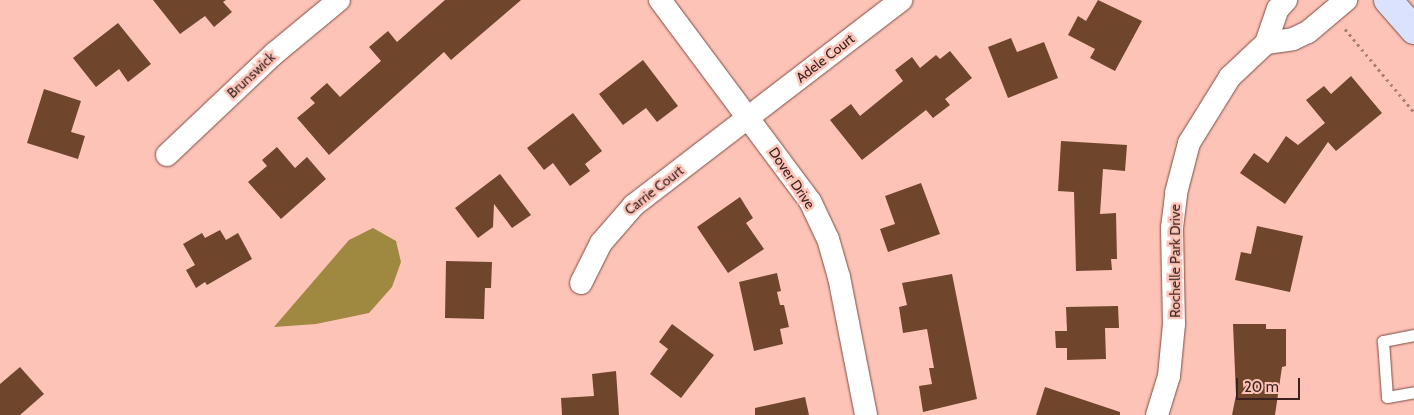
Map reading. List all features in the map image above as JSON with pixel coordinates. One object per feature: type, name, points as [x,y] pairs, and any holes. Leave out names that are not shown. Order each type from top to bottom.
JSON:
[{"type":"street","name":"Brunswick","points":[[167,155],[274,53],[339,0]]},
{"type":"street","name":"Dover Drive","points":[[660,0],[750,117],[810,201],[828,239],[839,277],[866,415]]},
{"type":"street","name":"Adele Court","points":[[750,117],[901,0]]},
{"type":"street","name":"Rochelle Park Drive","points":[[1157,415],[1169,376],[1174,324],[1172,228],[1181,169],[1189,143],[1214,98],[1230,77],[1266,43],[1278,9],[1286,0]]},
{"type":"street","points":[[1266,43],[1293,39],[1308,32],[1346,0]]},
{"type":"street","points":[[1388,0],[1414,30]]},
{"type":"street","name":"Carrie Court","points":[[581,283],[601,243],[621,217],[750,117]]},
{"type":"lane","points":[[1414,335],[1383,341],[1387,397],[1414,392]]},
{"type":"path","points":[[1353,37],[1414,112]]},
{"type":"shaded area","points":[[373,228],[396,241],[401,262],[392,287],[369,313],[316,324],[274,327],[349,240]]},
{"type":"building","points":[[153,0],[226,0],[223,2],[232,12],[214,27],[205,16],[180,34]]},
{"type":"building","points":[[445,0],[521,0],[451,60],[444,52],[329,155],[297,118],[315,103],[310,98],[327,83],[340,97],[381,61],[369,47],[388,31],[397,42]]},
{"type":"building","points":[[1098,0],[1142,21],[1115,71],[1090,58],[1095,49],[1068,35],[1078,16],[1086,21]]},
{"type":"building","points":[[118,23],[151,64],[128,82],[119,69],[96,87],[73,58]]},
{"type":"building","points":[[1011,38],[1017,52],[1044,42],[1058,78],[1008,98],[988,47]]},
{"type":"building","points":[[950,51],[972,78],[945,99],[950,105],[933,118],[926,110],[862,160],[830,120],[851,104],[860,116],[903,81],[895,70],[912,57],[920,68],[936,55],[940,59]]},
{"type":"building","points":[[643,60],[678,106],[657,122],[646,108],[623,125],[599,94]]},
{"type":"building","points":[[1351,76],[1382,113],[1336,151],[1328,142],[1285,204],[1240,173],[1254,153],[1268,163],[1286,136],[1298,145],[1325,123],[1306,100],[1324,86],[1331,94]]},
{"type":"building","points":[[44,89],[81,101],[71,132],[85,136],[78,159],[27,143]]},
{"type":"building","points":[[573,113],[602,151],[585,164],[590,171],[570,186],[553,163],[544,170],[527,148]]},
{"type":"building","points":[[1061,141],[1127,145],[1125,171],[1103,169],[1100,214],[1116,213],[1117,259],[1111,259],[1112,270],[1076,271],[1074,192],[1058,191]]},
{"type":"building","points":[[277,147],[295,168],[307,157],[326,179],[281,219],[248,182],[267,166],[262,160]]},
{"type":"building","points":[[500,174],[531,215],[512,228],[494,204],[493,227],[478,238],[455,208]]},
{"type":"building","points":[[921,183],[940,234],[888,252],[880,229],[895,224],[885,196]]},
{"type":"building","points":[[740,197],[753,218],[746,223],[764,249],[728,273],[697,227]]},
{"type":"building","points":[[1257,226],[1303,236],[1290,292],[1235,280],[1241,252],[1251,254]]},
{"type":"building","points":[[220,230],[226,240],[238,233],[252,259],[207,285],[205,282],[196,288],[186,270],[195,265],[183,244],[202,233],[205,238]]},
{"type":"building","points":[[446,261],[492,262],[491,288],[485,288],[484,319],[445,318]]},
{"type":"building","points":[[777,273],[781,291],[777,292],[780,305],[784,305],[789,327],[780,329],[783,344],[754,351],[739,282]]},
{"type":"building","points":[[952,274],[977,399],[923,412],[919,386],[932,384],[929,368],[934,368],[927,329],[903,333],[899,307],[907,305],[902,283]]},
{"type":"building","points":[[1118,306],[1119,328],[1105,328],[1106,359],[1067,360],[1067,348],[1056,348],[1055,331],[1067,331],[1066,307]]},
{"type":"building","points":[[672,324],[714,355],[681,398],[650,374],[668,349],[659,342]]},
{"type":"building","points":[[1233,324],[1266,324],[1266,329],[1286,329],[1286,366],[1282,367],[1275,415],[1232,415],[1236,395]]},
{"type":"building","points":[[20,367],[44,394],[20,415],[0,415],[0,384]]},
{"type":"building","points":[[616,371],[619,415],[562,415],[561,398],[594,396],[592,374]]},
{"type":"building","points":[[1045,387],[1120,412],[1120,415],[1036,415]]},
{"type":"building","points":[[805,397],[809,415],[755,415],[755,408]]}]
